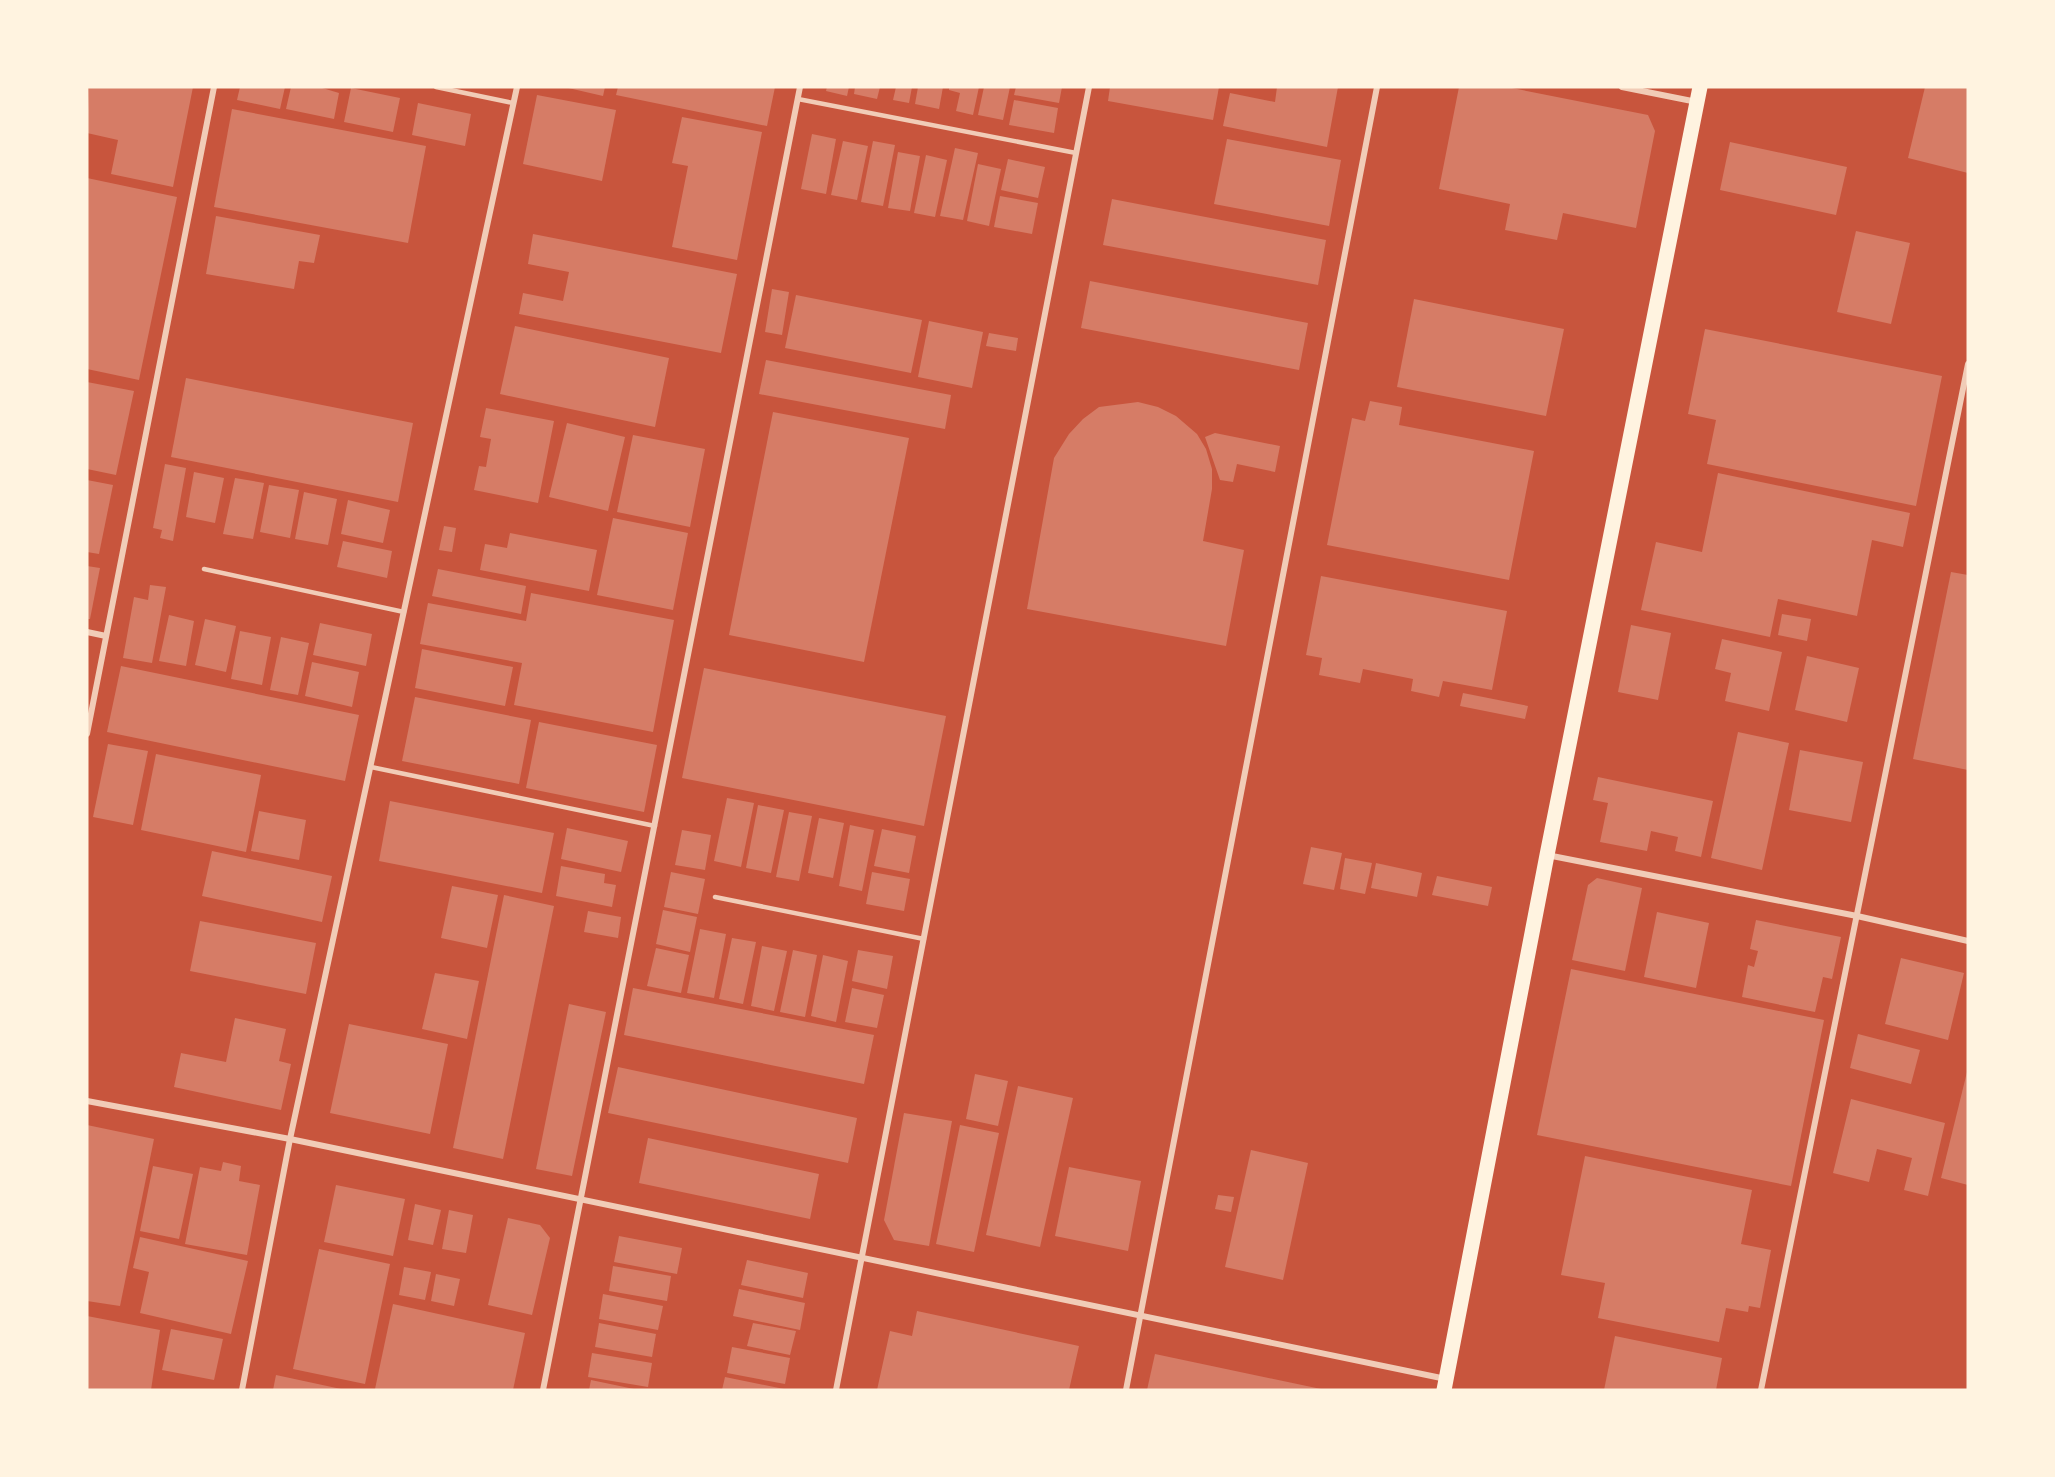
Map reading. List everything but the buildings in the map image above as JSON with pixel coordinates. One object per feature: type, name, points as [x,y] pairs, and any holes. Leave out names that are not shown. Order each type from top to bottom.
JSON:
[{"type":"main road","points":[[1445,1384],[1547,855],[1699,94]]},
{"type":"street","points":[[87,734],[214,87]]},
{"type":"street","points":[[242,1390],[290,1139],[517,87]]},
{"type":"street","points":[[543,1390],[800,87]]},
{"type":"street","points":[[836,1390],[1089,87]]},
{"type":"street","points":[[1126,1390],[1377,87]]},
{"type":"street","points":[[1622,87],[1699,94]]},
{"type":"street","points":[[1761,1390],[1968,364]]},
{"type":"street","points":[[87,632],[106,636]]},
{"type":"street","points":[[1547,855],[1857,916],[1968,941]]},
{"type":"street","points":[[87,1101],[290,1139],[862,1257],[1445,1384]]},
{"type":"lane","points":[[436,87],[513,103]]},
{"type":"lane","points":[[798,99],[1076,153]]},
{"type":"lane","points":[[204,570],[404,612]]},
{"type":"lane","points":[[370,767],[655,826]]},
{"type":"lane","points":[[715,897],[924,939]]}]
